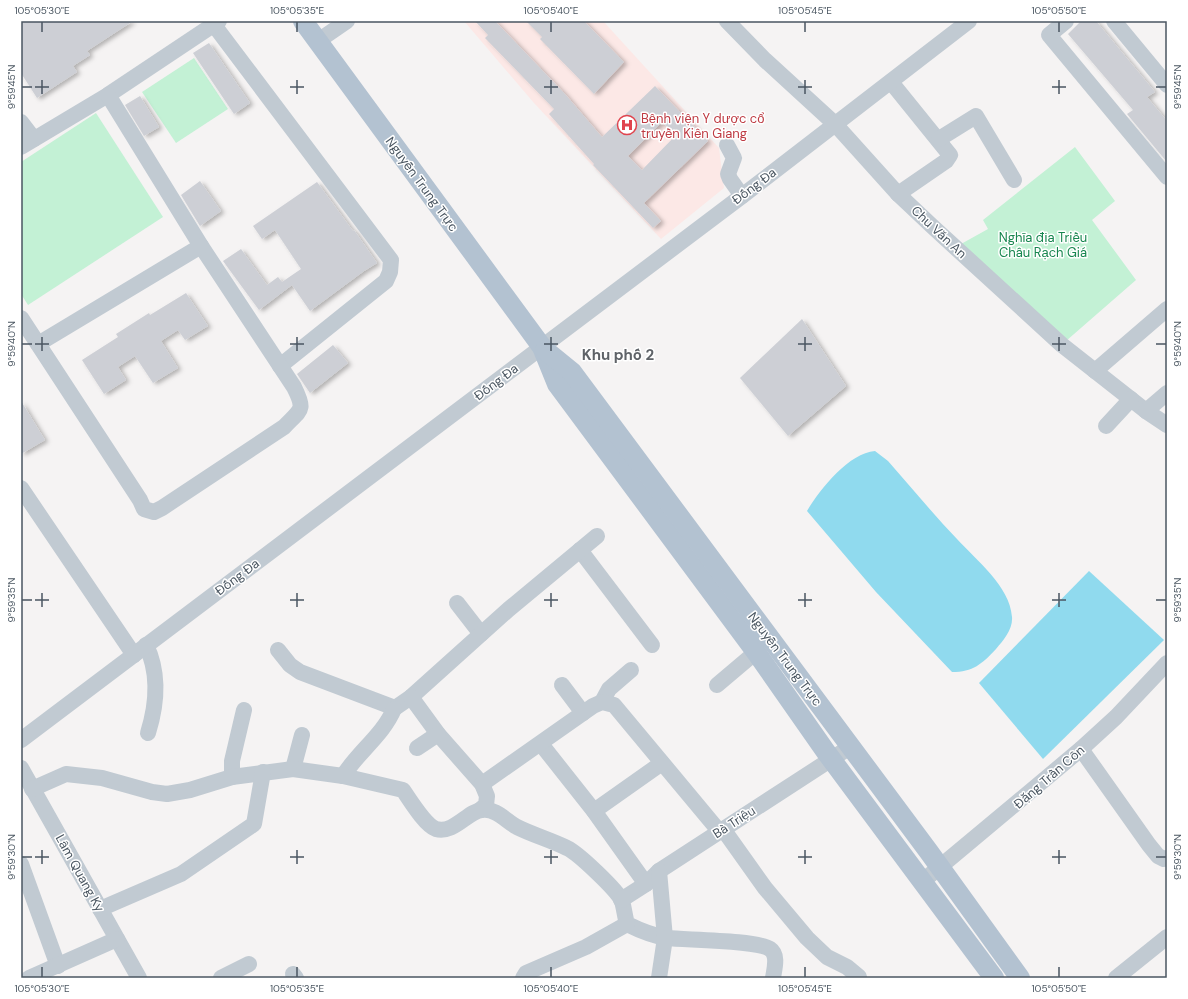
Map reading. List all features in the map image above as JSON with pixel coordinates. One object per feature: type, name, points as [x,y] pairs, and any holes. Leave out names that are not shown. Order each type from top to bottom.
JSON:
[{"type":"main road","name":"Nguyễn Trung Trực","points":[[303,21],[542,347],[572,372],[940,867],[1020,978]]},
{"type":"main road","name":"Nguyễn Trung Trực","points":[[542,347],[557,384],[756,652],[832,759],[994,978]]},
{"type":"street","points":[[318,41],[347,21]]},
{"type":"street","name":"Chu Văn An","points":[[727,21],[765,60],[835,124],[898,194],[1062,345],[1167,425]]},
{"type":"street","name":"Đống Đa","points":[[21,740],[742,196],[969,21]]},
{"type":"street","points":[[1066,21],[1049,35],[1167,177]]},
{"type":"street","points":[[1114,21],[1167,85]]},
{"type":"street","points":[[21,122],[27,143],[108,95],[217,23],[391,260],[390,272],[386,281],[280,366]]},
{"type":"street","points":[[891,82],[939,139],[950,155],[946,161],[898,194]]},
{"type":"street","points":[[21,318],[144,509],[154,512],[284,427],[300,410],[302,402],[201,246],[108,95]]},
{"type":"street","points":[[939,139],[976,116],[1014,180]]},
{"type":"street","points":[[727,145],[734,158],[729,170],[730,179],[742,196]]},
{"type":"street","points":[[38,344],[201,246]]},
{"type":"street","points":[[1095,371],[1167,308]]},
{"type":"street","points":[[1146,410],[1167,393]]},
{"type":"street","points":[[1106,426],[1131,399]]},
{"type":"street","points":[[21,488],[140,650],[153,660],[155,672],[155,710],[148,733]]},
{"type":"street","points":[[342,776],[351,763],[390,718],[394,709],[411,697],[481,634],[597,536]]},
{"type":"street","points":[[580,550],[652,645]]},
{"type":"street","points":[[457,603],[481,634]]},
{"type":"street","points":[[278,650],[290,665],[300,672],[394,709]]},
{"type":"street","points":[[717,685],[756,652]]},
{"type":"street","name":"Đặng Trần Côn","points":[[923,882],[1081,749],[1116,717],[1167,663]]},
{"type":"street","points":[[482,784],[541,744],[583,713],[602,702],[608,689],[631,670]]},
{"type":"street","points":[[562,685],[583,713]]},
{"type":"street","points":[[32,789],[66,774],[102,778],[152,792],[167,794],[190,790],[232,777],[293,769],[342,776],[403,790],[432,827],[443,830],[457,824],[482,809],[486,805],[488,796],[482,784],[438,734],[411,697]]},
{"type":"street","points":[[602,702],[614,705],[662,763],[721,830],[765,888],[807,938],[827,957],[847,967],[859,977]]},
{"type":"street","points":[[232,777],[232,761],[244,710]]},
{"type":"street","points":[[417,748],[438,734]]},
{"type":"street","points":[[293,769],[302,735]]},
{"type":"street","points":[[541,744],[594,811],[646,884]]},
{"type":"street","name":"Bà Triệu","points":[[621,900],[646,884],[659,871],[850,747]]},
{"type":"street","points":[[1081,749],[1149,845],[1158,856],[1164,859],[1167,858]]},
{"type":"street","points":[[594,811],[662,763]]},
{"type":"street","name":"Lâm Quang Ky","points":[[21,768],[139,978]]},
{"type":"street","points":[[100,909],[181,874],[254,824],[262,772]]},
{"type":"street","points":[[482,809],[493,811],[515,826],[569,849],[593,869],[621,900],[627,924]]},
{"type":"street","points":[[21,864],[58,966]]},
{"type":"street","points":[[659,871],[665,938],[659,978]]},
{"type":"street","points":[[523,978],[526,972],[586,947],[627,924],[665,938],[743,943],[770,948],[776,961],[773,978]]},
{"type":"street","points":[[1116,978],[1167,937]]},
{"type":"street","points":[[29,978],[117,939]]},
{"type":"street","points":[[221,978],[249,964]]},
{"type":"shaded area","name":"Bệnh viện Y dược cổ truyền Kiên Giang","points":[[464,21],[603,21],[719,148],[724,188],[661,239],[534,103]]},
{"type":"green space","points":[[194,58],[228,109],[176,143],[142,92]]},
{"type":"green space","points":[[96,113],[163,217],[28,305],[21,294],[21,162]]},
{"type":"green space","name":"Nghĩa địa Triều Châu Rạch Giá","points":[[1075,147],[1115,201],[1092,220],[1136,280],[1066,341],[961,244],[988,229],[983,220]]},
{"type":"water","points":[[875,451],[888,461],[939,520],[991,574],[999,584],[1010,606],[1012,621],[1007,634],[991,654],[971,669],[952,672],[876,592],[807,511],[827,483],[845,465],[865,453]]},
{"type":"water","points":[[1089,571],[1164,640],[1043,759],[979,683]]},
{"type":"building","points":[[21,21],[133,21],[87,51],[90,55],[73,66],[77,72],[37,98],[21,73]]},
{"type":"building","points":[[475,21],[495,21],[565,94],[602,137],[655,86],[708,141],[644,203],[661,221],[653,228],[593,165],[594,164],[549,114],[554,109],[485,38],[488,35]],"holes":[[[662,122],[676,135],[642,170],[628,156]]]},
{"type":"building","points":[[526,21],[584,21],[624,62],[594,94],[540,39],[542,37]]},
{"type":"building","points":[[1081,21],[1096,21],[1155,92],[1147,97],[1167,121],[1167,162],[1127,114],[1133,110],[1068,34]]},
{"type":"building","points":[[209,43],[250,103],[234,114],[193,53]]},
{"type":"building","points":[[140,96],[159,127],[144,136],[125,105]]},
{"type":"building","points":[[200,181],[221,211],[200,226],[181,195]]},
{"type":"building","points":[[317,182],[377,263],[310,311],[292,285],[259,310],[223,261],[241,249],[267,285],[278,277],[282,282],[301,269],[275,230],[262,239],[253,226]]},
{"type":"building","points":[[186,293],[208,326],[185,340],[178,330],[161,341],[178,368],[153,383],[135,356],[118,367],[126,380],[104,394],[82,360],[118,337],[116,334],[149,313],[150,315]]},
{"type":"building","points":[[802,319],[846,386],[788,436],[740,378]]},
{"type":"building","points":[[333,345],[348,363],[310,393],[297,374]]},
{"type":"building","points":[[21,401],[45,440],[21,454]]},
{"type":"place","name":"Bệnh viện Y dược cổ truyền Kiên Giang","points":[[627,125]]},
{"type":"district","name":"Khu phố 2","points":[[618,355]]}]
